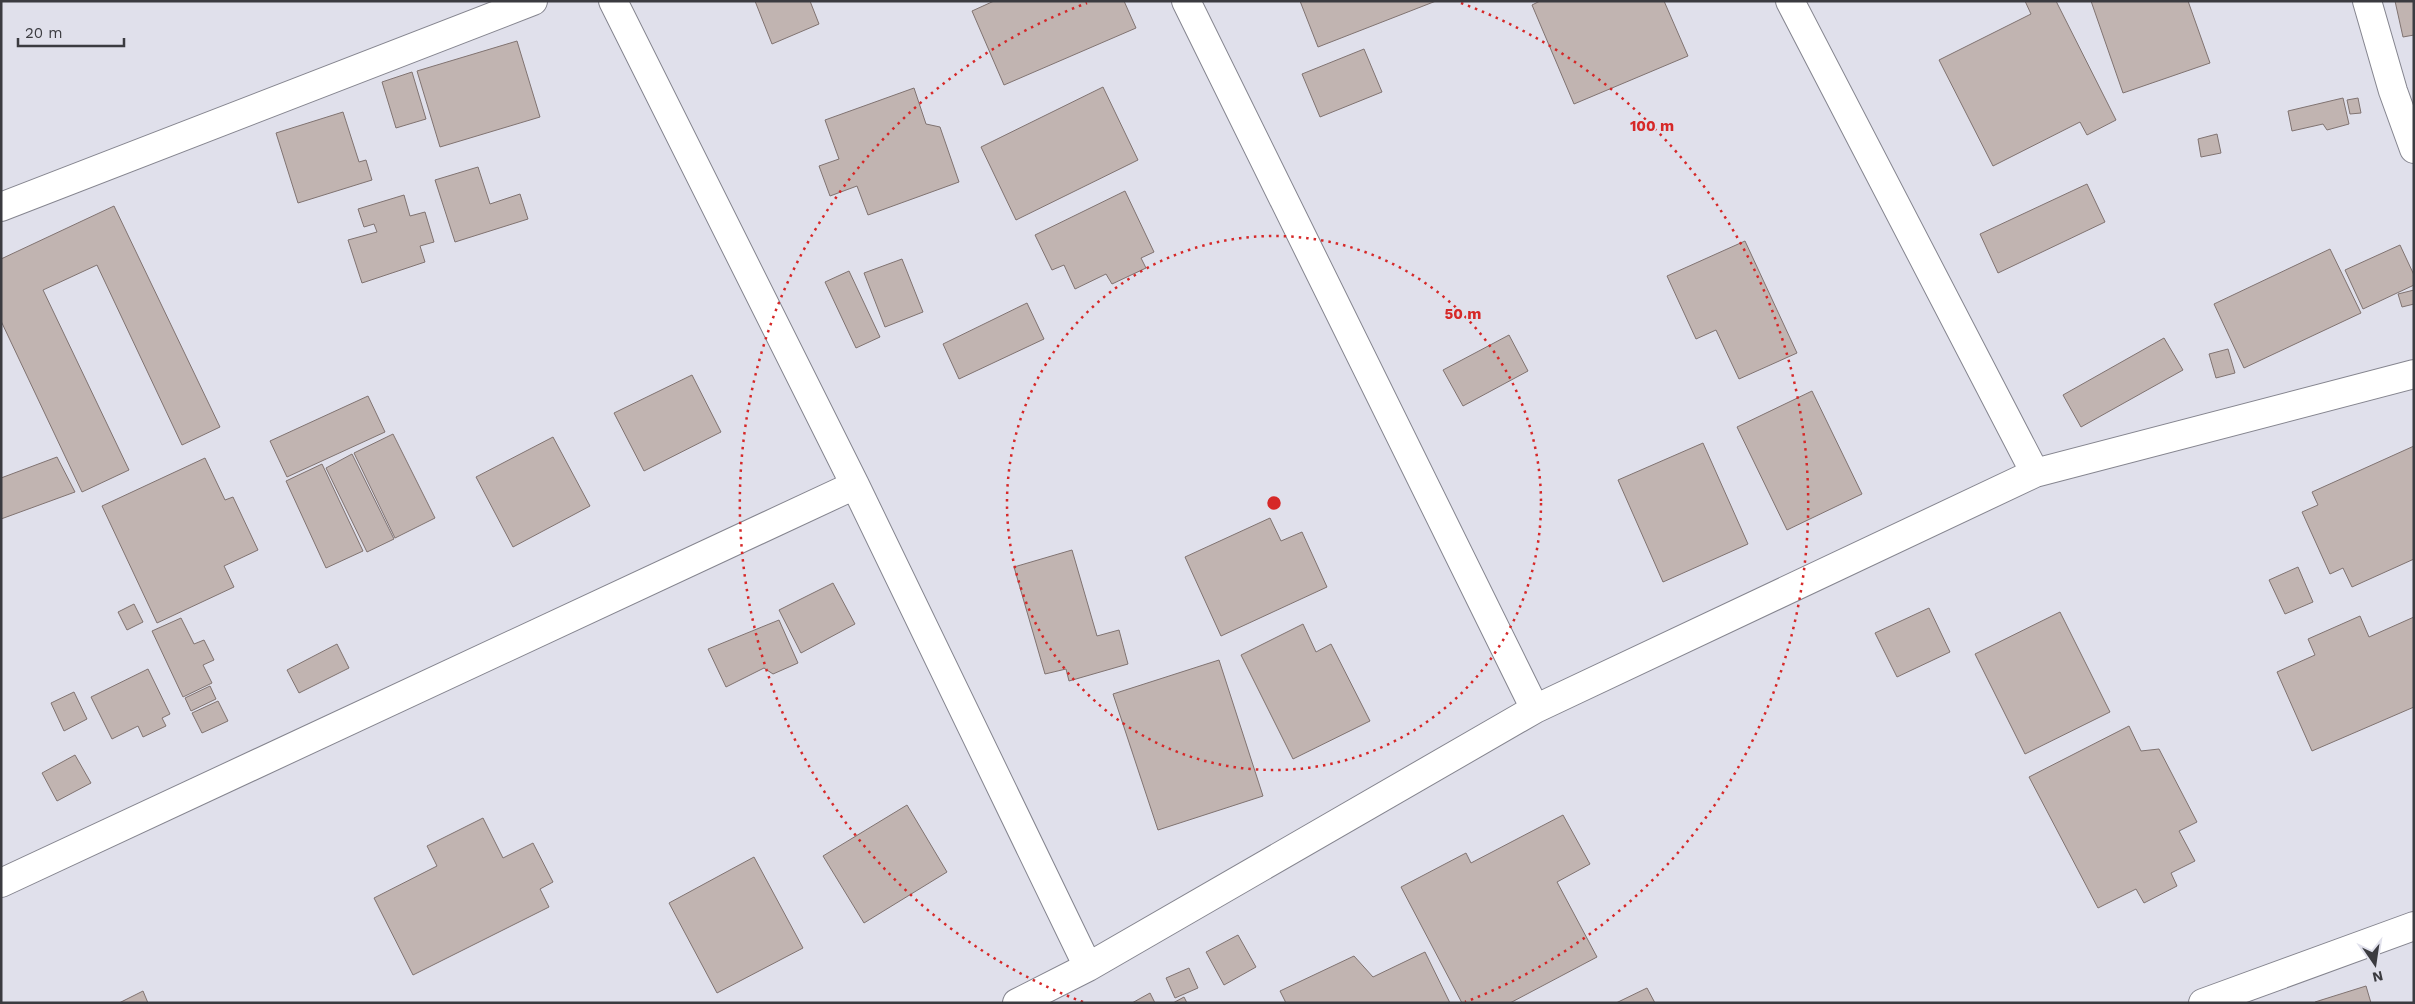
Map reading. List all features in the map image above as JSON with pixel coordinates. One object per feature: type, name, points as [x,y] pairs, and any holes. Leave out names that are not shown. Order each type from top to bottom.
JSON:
[{"type":"street","points":[[1,207],[533,1]]},
{"type":"street","points":[[613,1],[855,484],[1088,967]]},
{"type":"street","points":[[1186,1],[1535,709]]},
{"type":"street","points":[[1790,1],[2035,473]]},
{"type":"street","points":[[2367,1],[2393,91],[2414,149]]},
{"type":"street","points":[[1017,1003],[1088,967],[1535,709],[2035,473],[2414,374]]},
{"type":"street","points":[[1,883],[855,484]]},
{"type":"street","points":[[2202,1003],[2411,929]]},
{"type":"building","points":[[755,1],[810,1],[819,24],[772,44]]},
{"type":"building","points":[[994,1],[1124,1],[1136,28],[1004,85],[972,11]]},
{"type":"building","points":[[1300,1],[1436,1],[1318,47]]},
{"type":"building","points":[[1540,1],[1664,1],[1688,56],[1574,104],[1532,5]]},
{"type":"building","points":[[2025,1],[2056,1],[2116,120],[2087,135],[2080,122],[1993,166],[1939,60],[2031,14]]},
{"type":"building","points":[[2091,1],[2188,1],[2210,63],[2123,93]]},
{"type":"building","points":[[2395,1],[2414,1],[2414,35],[2403,37]]},
{"type":"building","points":[[517,41],[540,117],[440,147],[417,71]]},
{"type":"building","points":[[1364,49],[1382,92],[1320,117],[1302,74]]},
{"type":"building","points":[[412,72],[426,119],[396,128],[382,82]]},
{"type":"building","points":[[1103,87],[1138,160],[1016,220],[981,147]]},
{"type":"building","points":[[914,88],[926,124],[940,127],[959,182],[868,215],[857,186],[830,196],[819,166],[839,159],[825,120]]},
{"type":"building","points":[[2343,98],[2349,124],[2327,130],[2323,124],[2292,131],[2288,111]]},
{"type":"building","points":[[2358,98],[2361,113],[2350,114],[2347,100]]},
{"type":"building","points":[[343,112],[359,162],[366,160],[372,180],[298,203],[276,133]]},
{"type":"building","points":[[2217,134],[2221,153],[2201,157],[2198,139]]},
{"type":"building","points":[[478,167],[490,204],[520,194],[528,219],[455,242],[435,180]]},
{"type":"building","points":[[2087,184],[2105,222],[1998,273],[1980,234]]},
{"type":"building","points":[[1125,191],[1154,252],[1141,258],[1146,268],[1112,284],[1106,274],[1075,289],[1064,265],[1052,270],[1035,235]]},
{"type":"building","points":[[404,195],[410,216],[425,212],[434,242],[420,246],[425,262],[362,283],[348,240],[377,232],[374,224],[364,227],[358,209]]},
{"type":"building","points":[[114,206],[220,427],[182,445],[97,265],[43,290],[129,470],[82,492],[1,321],[1,259]]},
{"type":"building","points":[[1745,241],[1797,353],[1739,379],[1716,330],[1696,339],[1667,276]]},
{"type":"building","points":[[2400,245],[2414,275],[2414,285],[2363,309],[2345,270]]},
{"type":"building","points":[[2330,249],[2361,313],[2244,368],[2214,304]]},
{"type":"building","points":[[902,259],[923,312],[885,327],[864,273]]},
{"type":"building","points":[[849,271],[880,337],[856,348],[825,282]]},
{"type":"building","points":[[2414,290],[2414,304],[2402,307],[2398,294]]},
{"type":"building","points":[[1027,303],[1044,339],[959,379],[943,344]]},
{"type":"building","points":[[1509,335],[1528,371],[1463,406],[1443,370]]},
{"type":"building","points":[[2164,338],[2183,370],[2081,427],[2063,395]]},
{"type":"building","points":[[2228,349],[2235,373],[2216,378],[2209,354]]},
{"type":"building","points":[[692,375],[721,432],[644,471],[614,413]]},
{"type":"building","points":[[1812,391],[1862,494],[1787,530],[1737,427]]},
{"type":"building","points":[[368,396],[385,432],[287,477],[270,441]]},
{"type":"building","points":[[393,434],[435,518],[395,538],[354,453]]},
{"type":"building","points":[[553,437],[590,506],[513,547],[476,477]]},
{"type":"building","points":[[1703,443],[1748,544],[1663,582],[1618,480]]},
{"type":"building","points":[[2414,446],[2414,559],[2352,587],[2343,568],[2330,574],[2302,512],[2318,505],[2312,492]]},
{"type":"building","points":[[352,454],[394,539],[367,552],[326,468]]},
{"type":"building","points":[[57,457],[75,492],[1,519],[1,478]]},
{"type":"building","points":[[205,458],[225,500],[233,497],[258,550],[224,566],[234,587],[157,623],[102,506]]},
{"type":"building","points":[[322,464],[363,551],[326,568],[286,481]]},
{"type":"building","points":[[1270,518],[1281,541],[1302,532],[1327,587],[1221,636],[1185,557]]},
{"type":"building","points":[[1072,550],[1097,636],[1119,630],[1128,664],[1069,681],[1066,669],[1045,674],[1014,567]]},
{"type":"building","points":[[2298,567],[2313,602],[2285,614],[2269,580]]},
{"type":"building","points":[[833,583],[855,624],[801,653],[779,610]]},
{"type":"building","points":[[134,604],[143,622],[127,630],[118,612]]},
{"type":"building","points":[[1929,608],[1950,652],[1897,677],[1875,633]]},
{"type":"building","points":[[2060,612],[2110,712],[2025,754],[1975,654]]},
{"type":"building","points":[[2360,616],[2369,637],[2414,617],[2414,707],[2312,751],[2277,672],[2315,655],[2308,639]]},
{"type":"building","points":[[181,618],[194,644],[204,640],[214,660],[203,665],[212,683],[183,697],[152,631]]},
{"type":"building","points":[[779,620],[798,663],[773,674],[764,668],[726,687],[708,649]]},
{"type":"building","points":[[1303,624],[1316,652],[1331,644],[1370,721],[1293,759],[1241,655]]},
{"type":"building","points":[[337,644],[349,668],[299,693],[287,670]]},
{"type":"building","points":[[1219,660],[1263,796],[1158,830],[1113,694]]},
{"type":"building","points":[[148,669],[170,714],[162,718],[166,726],[143,737],[138,726],[112,739],[91,697]]},
{"type":"building","points":[[210,686],[216,699],[191,711],[185,698]]},
{"type":"building","points":[[74,692],[87,719],[64,731],[51,703]]},
{"type":"building","points":[[218,701],[228,721],[202,733],[192,713]]},
{"type":"building","points":[[2129,726],[2141,751],[2159,749],[2197,822],[2179,831],[2195,861],[2171,873],[2177,886],[2144,903],[2136,889],[2098,908],[2029,777]]},
{"type":"building","points":[[75,755],[91,783],[57,801],[42,773]]},
{"type":"building","points":[[907,805],[947,872],[864,923],[823,856]]},
{"type":"building","points":[[1563,815],[1590,864],[1557,882],[1597,957],[1510,1003],[1462,1003],[1401,887],[1466,853],[1471,863]]},
{"type":"building","points":[[483,818],[503,858],[533,843],[553,882],[540,889],[549,907],[413,975],[374,898],[437,866],[427,846]]},
{"type":"building","points":[[754,857],[803,948],[717,993],[669,903]]},
{"type":"building","points":[[1238,935],[1256,967],[1224,985],[1206,952]]},
{"type":"building","points":[[1425,952],[1450,1003],[1286,1003],[1280,991],[1354,956],[1373,977]]},
{"type":"building","points":[[1189,968],[1198,988],[1175,998],[1166,978]]},
{"type":"building","points":[[2366,986],[2371,1003],[2315,1002]]},
{"type":"building","points":[[1647,988],[1655,1003],[1616,1003]]},
{"type":"building","points":[[143,991],[148,1003],[119,1003]]},
{"type":"building","points":[[1150,993],[1155,1003],[1132,1003]]},
{"type":"building","points":[[1184,997],[1187,1003],[1173,1003]]}]
